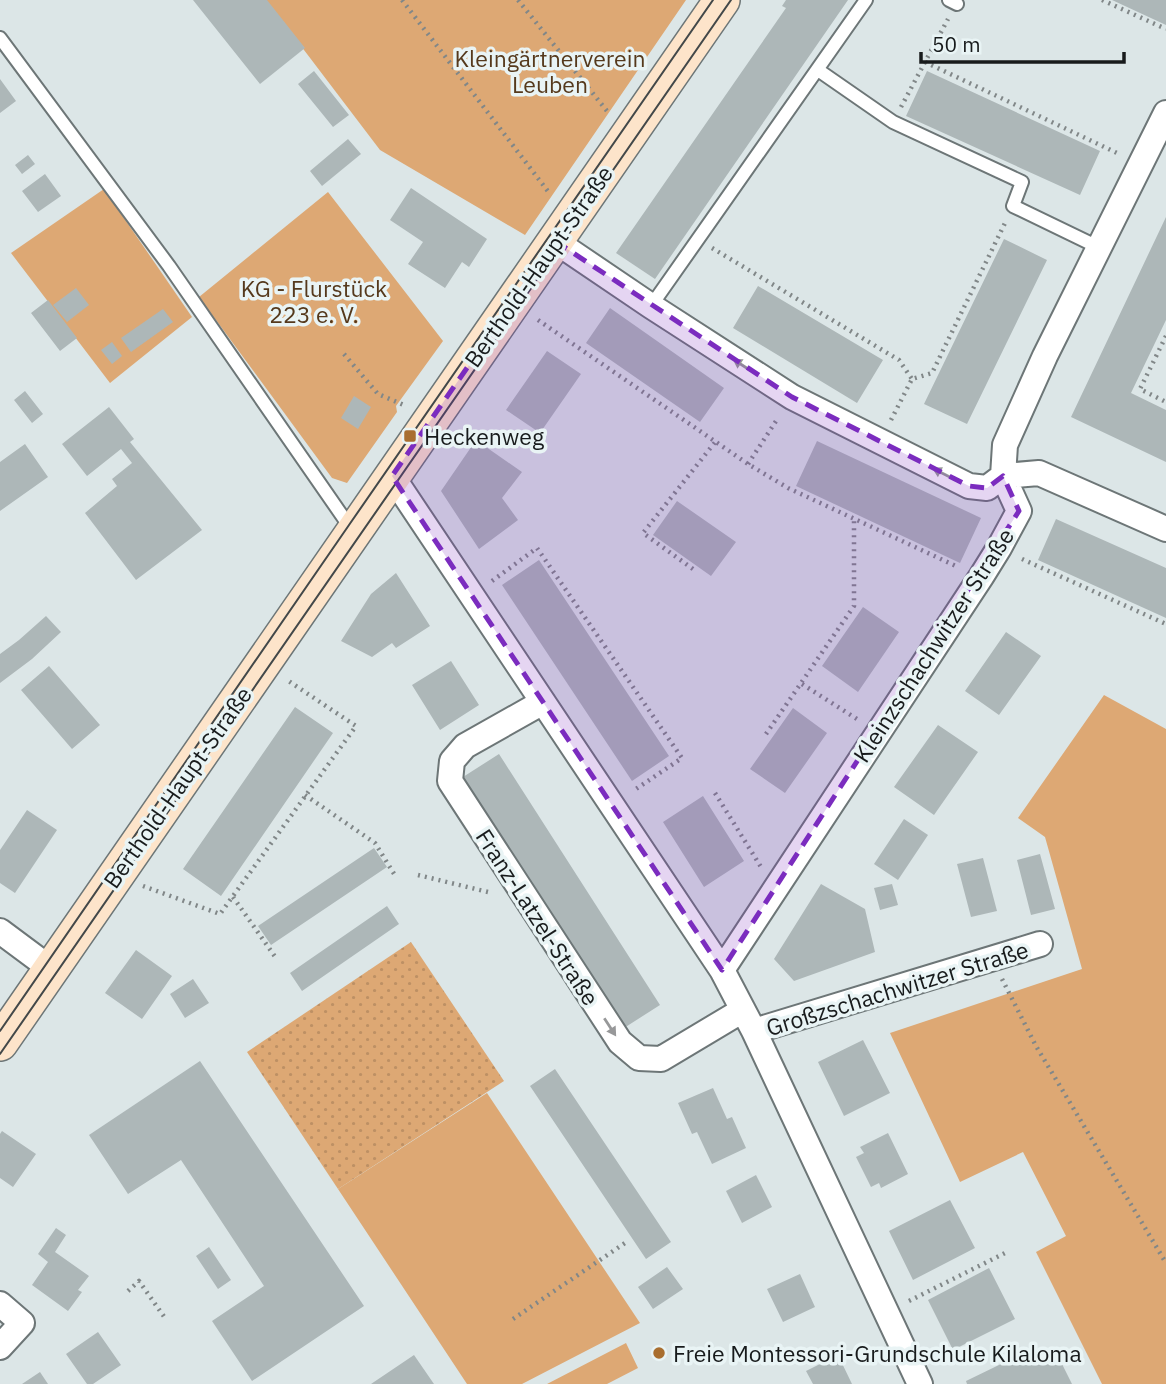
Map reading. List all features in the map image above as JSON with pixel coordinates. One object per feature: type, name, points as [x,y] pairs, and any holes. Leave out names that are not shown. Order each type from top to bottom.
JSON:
[{"type":"street","name":"Berthold-Haupt-Straße","points":[[0,1043],[722,0]]},
{"type":"street","points":[[1003,476],[1005,445],[1045,356],[1166,113]]},
{"type":"street","points":[[563,230],[650,306],[792,397],[969,486],[987,488],[1003,476],[1039,473],[1166,529]]},
{"type":"street","points":[[392,476],[722,970],[920,1384]]},
{"type":"street","name":"Kleinzschachwitzer Straße","points":[[722,970],[999,548],[1019,511],[1003,476]]},
{"type":"street","name":"Franz-Latzel-Straße","points":[[543,702],[465,746],[452,761],[450,781],[511,876],[620,1042],[639,1058],[661,1059],[748,1021]]},
{"type":"street","points":[[0,931],[51,969]]},
{"type":"street","name":"Großzschachwitzer Straße","points":[[748,1021],[992,959],[1040,944]]},
{"type":"street","points":[[0,1304],[22,1323],[0,1347]]},
{"type":"lane","points":[[650,306],[866,0]]},
{"type":"lane","points":[[0,38],[169,266],[354,532]]},
{"type":"lane","points":[[818,70],[892,122],[1022,182],[1013,206],[1100,248]]},
{"type":"path","points":[[402,0],[563,230]]},
{"type":"path","points":[[518,0],[608,113]]},
{"type":"path","points":[[1102,0],[1166,29]]},
{"type":"path","points":[[892,122],[925,62],[953,2]]},
{"type":"path","points":[[925,62],[1141,164]]},
{"type":"path","points":[[880,441],[912,379],[932,373],[1013,206]]},
{"type":"path","points":[[697,239],[899,360],[912,379]]},
{"type":"path","points":[[513,302],[748,464],[788,488],[981,577]]},
{"type":"path","points":[[1166,336],[1140,389],[1166,402]]},
{"type":"path","points":[[344,354],[377,394],[401,403],[429,423]]},
{"type":"path","points":[[748,464],[792,397]]},
{"type":"path","points":[[693,569],[643,533],[716,441]]},
{"type":"path","points":[[766,734],[854,606],[854,519]]},
{"type":"path","points":[[472,596],[537,548],[682,758],[612,805]]},
{"type":"path","points":[[999,548],[1166,624]]},
{"type":"path","points":[[116,876],[220,914],[356,726],[263,664]]},
{"type":"path","points":[[802,684],[878,732]]},
{"type":"path","points":[[715,793],[775,889]]},
{"type":"path","points":[[305,795],[375,843],[396,877]]},
{"type":"path","points":[[418,875],[488,892],[511,876]]},
{"type":"path","points":[[233,897],[276,958]]},
{"type":"path","points":[[992,959],[1036,1046],[1166,1264]]},
{"type":"path","points":[[513,1319],[625,1243]]},
{"type":"path","points":[[886,1312],[1007,1252]]},
{"type":"path","points":[[128,1291],[139,1281],[165,1318]]},
{"type":"highlighted area","points":[[555,241],[792,397],[969,486],[987,488],[1003,476],[1019,511],[722,970],[392,476]]},
{"type":"green space","name":"Kleingärtnerverein Leuben","points":[[266,0],[686,0],[525,235],[380,150]]},
{"type":"green space","points":[[104,189],[192,317],[110,383],[11,253]]},
{"type":"green space","name":"KG - Flurstück 223 e. V.","points":[[328,192],[443,341],[396,406],[397,412],[347,483],[332,478],[199,297]]},
{"type":"green space","points":[[1104,695],[1166,729],[1166,1384],[1102,1384],[1036,1252],[1066,1236],[1023,1152],[960,1182],[890,1033],[1082,969],[1045,837],[1018,818]]},
{"type":"green space","points":[[411,942],[504,1081],[338,1189],[247,1052]]},
{"type":"green space","points":[[487,1093],[640,1323],[522,1384],[467,1384],[338,1189]]},
{"type":"green space","points":[[626,1343],[638,1368],[607,1384],[547,1384]]},
{"type":"building","points":[[193,0],[267,0],[305,48],[260,84]]},
{"type":"building","points":[[786,0],[848,0],[655,279],[616,253],[786,8],[782,6]]},
{"type":"building","points":[[1112,0],[1166,0],[1166,25]]},
{"type":"building","points":[[314,71],[349,115],[333,127],[298,84]]},
{"type":"building","points":[[927,71],[1100,151],[1080,195],[906,116]]},
{"type":"building","points":[[0,79],[16,101],[0,113]]},
{"type":"building","points":[[348,139],[361,154],[322,186],[310,171]]},
{"type":"building","points":[[28,155],[35,164],[22,174],[15,165]]},
{"type":"building","points":[[45,174],[61,196],[38,212],[22,191]]},
{"type":"building","points":[[411,188],[487,239],[469,267],[462,262],[445,288],[408,264],[423,242],[390,220]]},
{"type":"building","points":[[1166,217],[1166,320],[1131,393],[1166,410],[1166,462],[1071,417]]},
{"type":"building","points":[[1004,239],[1047,260],[967,424],[924,404]]},
{"type":"building","points":[[758,286],[883,360],[857,403],[733,328]]},
{"type":"building","points":[[76,288],[89,305],[67,322],[53,305]]},
{"type":"building","points":[[48,300],[77,338],[60,351],[31,313]]},
{"type":"building","points":[[610,308],[724,388],[700,422],[586,343]]},
{"type":"building","points":[[163,309],[173,322],[131,352],[121,338]]},
{"type":"building","points":[[112,342],[122,356],[112,364],[101,350]]},
{"type":"building","points":[[547,351],[581,374],[540,433],[506,410]]},
{"type":"building","points":[[25,391],[43,414],[32,423],[14,400]]},
{"type":"building","points":[[354,396],[371,407],[358,429],[341,418]]},
{"type":"building","points":[[109,407],[134,439],[130,442],[202,530],[136,580],[85,513],[117,486],[112,479],[132,463],[121,449],[87,476],[62,444]]},
{"type":"building","points":[[476,440],[522,472],[502,498],[518,520],[479,549],[441,491]]},
{"type":"building","points":[[817,441],[981,518],[960,563],[796,486]]},
{"type":"building","points":[[25,444],[48,477],[0,511],[0,462]]},
{"type":"building","points":[[677,501],[736,542],[711,576],[653,535]]},
{"type":"building","points":[[1056,519],[1166,568],[1166,618],[1038,560]]},
{"type":"building","points":[[539,560],[669,756],[632,781],[502,585]]},
{"type":"building","points":[[396,573],[430,626],[396,648],[392,643],[372,657],[341,641],[371,594]]},
{"type":"building","points":[[863,607],[899,632],[858,692],[822,666]]},
{"type":"building","points":[[46,616],[61,632],[32,659],[0,683],[0,654]]},
{"type":"building","points":[[1006,632],[1041,656],[999,715],[965,691]]},
{"type":"building","points":[[451,661],[479,705],[440,730],[412,685]]},
{"type":"building","points":[[49,666],[100,725],[72,749],[21,690]]},
{"type":"building","points":[[295,707],[333,733],[221,896],[183,869]]},
{"type":"building","points":[[793,708],[827,733],[785,793],[750,769]]},
{"type":"building","points":[[938,725],[978,752],[934,815],[894,787]]},
{"type":"building","points":[[499,754],[660,1005],[624,1028],[463,777]]},
{"type":"building","points":[[703,796],[744,861],[704,887],[663,822]]},
{"type":"building","points":[[27,810],[57,830],[15,893],[0,883],[0,850]]},
{"type":"building","points":[[904,819],[928,835],[898,880],[874,864]]},
{"type":"building","points":[[374,848],[387,867],[271,945],[258,926]]},
{"type":"building","points":[[1040,854],[1055,909],[1031,915],[1017,860]]},
{"type":"building","points":[[983,858],[997,911],[971,917],[957,864]]},
{"type":"building","points":[[821,884],[865,909],[875,952],[794,981],[774,959]]},
{"type":"building","points":[[892,884],[898,905],[880,910],[874,888]]},
{"type":"building","points":[[387,906],[399,924],[302,991],[290,973]]},
{"type":"building","points":[[136,950],[172,976],[142,1019],[105,993]]},
{"type":"building","points":[[193,979],[209,1003],[185,1018],[170,994]]},
{"type":"building","points":[[863,1040],[890,1093],[844,1116],[818,1062]]},
{"type":"building","points":[[200,1061],[364,1306],[252,1381],[212,1321],[264,1286],[181,1160],[128,1194],[89,1135]]},
{"type":"building","points":[[555,1069],[671,1242],[646,1259],[530,1086]]},
{"type":"building","points":[[713,1088],[727,1119],[732,1117],[746,1148],[712,1164],[697,1132],[692,1134],[678,1103]]},
{"type":"building","points":[[2,1131],[36,1154],[13,1187],[0,1178]]},
{"type":"building","points":[[888,1133],[908,1174],[881,1188],[879,1183],[871,1187],[856,1157],[864,1153],[860,1147]]},
{"type":"building","points":[[756,1175],[772,1207],[742,1223],[726,1191]]},
{"type":"building","points":[[950,1200],[975,1248],[913,1280],[889,1231]]},
{"type":"building","points":[[56,1228],[66,1235],[55,1252],[89,1276],[78,1290],[82,1292],[68,1311],[32,1285],[48,1262],[38,1254]]},
{"type":"building","points":[[209,1247],[231,1280],[218,1289],[196,1256]]},
{"type":"building","points":[[667,1267],[683,1289],[653,1309],[638,1287]]},
{"type":"building","points":[[989,1268],[1015,1319],[953,1350],[928,1300]]},
{"type":"building","points":[[800,1274],[815,1307],[783,1322],[767,1289]]},
{"type":"building","points":[[98,1332],[121,1365],[93,1384],[87,1384],[66,1354]]},
{"type":"building","points":[[1055,1350],[1072,1384],[967,1384],[966,1381],[1026,1352],[1031,1361]]},
{"type":"building","points":[[414,1355],[434,1384],[371,1384]]},
{"type":"building","points":[[838,1355],[852,1384],[813,1384],[806,1371]]},
{"type":"building","points":[[40,1372],[48,1384],[22,1384]]},
{"type":"tram line","points":[[0,1031],[713,0]]},
{"type":"tram line","points":[[0,1054],[731,0]]},
{"type":"place","name":"Heckenweg","points":[[410,436]]},
{"type":"place","name":"Freie Montessori-Grundschule Kilaloma","points":[[659,1353]]}]
